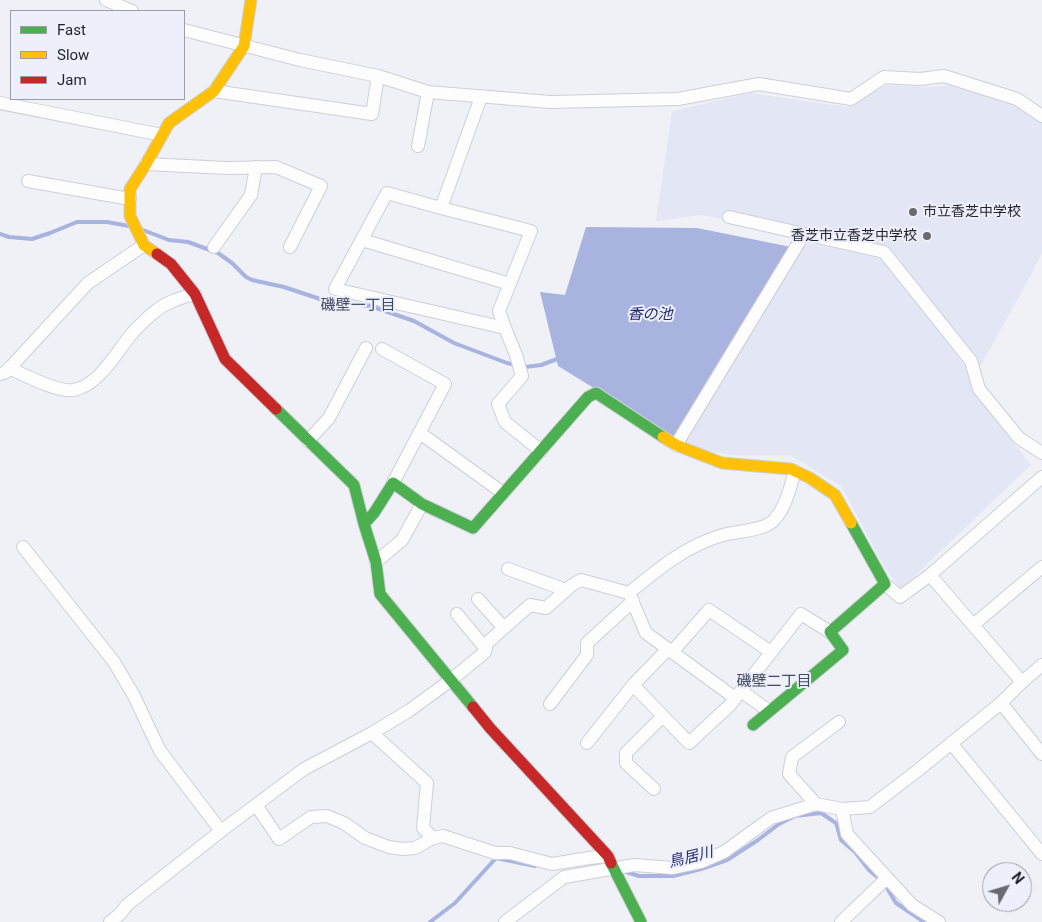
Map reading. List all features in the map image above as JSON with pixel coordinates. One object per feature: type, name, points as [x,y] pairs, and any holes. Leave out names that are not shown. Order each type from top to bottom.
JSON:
[{"type":"street","points":[[106,0],[130,10]]},
{"type":"street","points":[[251,0],[244,46],[214,91],[169,123],[130,189],[130,216],[144,245],[171,264],[195,294],[225,359],[354,485],[376,562],[380,594],[490,728],[608,856],[641,922]]},
{"type":"street","points":[[185,30],[300,60],[378,76],[428,92],[550,102],[678,99],[759,84],[851,99],[884,77],[920,79],[944,76],[1017,99],[1042,116]]},
{"type":"street","points":[[214,91],[372,114],[378,76]]},
{"type":"street","points":[[418,146],[428,92]]},
{"type":"street","points":[[440,208],[481,97]]},
{"type":"street","points":[[0,103],[162,135]]},
{"type":"street","points":[[146,164],[227,168],[276,167],[321,186],[290,247]]},
{"type":"street","points":[[214,247],[251,195],[256,167]]},
{"type":"street","points":[[28,181],[130,199]]},
{"type":"street","points":[[505,328],[335,290],[387,193],[531,231],[499,311],[522,376],[498,404],[505,422],[541,450]]},
{"type":"street","points":[[729,217],[884,252],[971,361],[979,389],[1019,438],[1042,453]]},
{"type":"street","points":[[676,445],[804,234]]},
{"type":"street","points":[[362,240],[510,284]]},
{"type":"street","points":[[144,245],[88,283],[3,372],[55,388],[73,390],[80,388],[100,375],[135,330],[158,309],[172,301],[195,294]]},
{"type":"street","points":[[308,441],[329,418],[366,348]]},
{"type":"street","points":[[364,524],[374,513],[393,483],[446,384],[382,349]]},
{"type":"street","points":[[393,483],[422,504],[473,528],[588,397],[596,393],[676,445],[722,462],[791,469],[810,478],[835,495],[885,584],[900,597],[930,574],[1042,477]]},
{"type":"street","points":[[420,433],[503,493]]},
{"type":"street","points":[[550,704],[587,655],[587,643],[662,566],[681,553],[707,540],[768,525],[783,507],[796,471]]},
{"type":"street","points":[[376,562],[402,540],[422,504]]},
{"type":"street","points":[[23,547],[114,662],[134,696],[160,751],[221,832]]},
{"type":"street","points":[[973,625],[1042,567]]},
{"type":"street","points":[[508,569],[566,590]]},
{"type":"street","points":[[930,574],[1022,682]]},
{"type":"street","points":[[110,922],[127,905],[304,770],[410,710],[451,680],[485,652],[488,643],[530,605],[546,608],[572,585],[581,580],[631,597],[646,633],[738,694],[769,711]]},
{"type":"street","points":[[830,632],[885,584]]},
{"type":"street","points":[[478,599],[504,628]]},
{"type":"street","points":[[587,743],[633,685],[709,610],[771,652]]},
{"type":"street","points":[[458,614],[486,649]]},
{"type":"street","points":[[633,685],[689,743],[730,704],[801,614],[830,632],[843,650],[753,724]]},
{"type":"street","points":[[505,922],[564,877],[634,865],[673,868],[702,862],[724,852],[770,818],[816,804],[842,808],[870,807],[1001,703],[1042,665]]},
{"type":"street","points":[[1001,703],[1042,754]]},
{"type":"street","points":[[654,789],[626,764],[626,753],[664,716]]},
{"type":"street","points":[[816,804],[789,774],[792,757],[838,722]]},
{"type":"street","points":[[372,733],[427,783],[423,828],[433,838]]},
{"type":"street","points":[[951,743],[1042,854]]},
{"type":"street","points":[[256,805],[279,839],[311,817],[326,816],[344,823],[365,838],[389,847],[402,849],[415,848],[433,838],[443,836],[495,853],[510,853],[552,864],[608,856]]},
{"type":"street","points":[[842,808],[847,834],[912,905],[939,922]]},
{"type":"street","points":[[841,922],[887,878]]},
{"type":"shaded area","name":"香芝市立香芝中学校","points":[[958,84],[1018,104],[1042,121],[1042,253],[978,371],[891,250],[701,215],[656,221],[672,111],[750,93],[847,107],[886,85],[935,87]]},
{"type":"shaded area","name":"香芝市立香芝中学校","points":[[805,242],[884,259],[967,368],[977,396],[1031,465],[901,589],[886,570],[841,486],[790,455],[731,455],[708,451],[684,441]]},
{"type":"water","name":"香の池","points":[[586,227],[697,228],[796,248],[675,438],[558,366],[540,292],[565,295]]},
{"type":"waterway","points":[[0,234],[9,237],[32,239],[77,222],[107,222],[129,226]]},
{"type":"waterway","points":[[143,230],[169,240],[188,242],[218,253],[252,280],[284,287],[326,301],[370,306],[414,321],[454,343],[507,363],[525,367],[541,365],[560,358]]},
{"type":"waterway","name":"鳥居川","points":[[623,871],[639,876],[673,876],[701,869],[727,860],[779,824],[795,816],[821,813],[836,823],[841,840],[884,883],[896,903],[924,922]]},
{"type":"waterway","name":"鳥居川","points":[[430,922],[455,903],[496,858],[535,866]]},
{"type":"traffic: fast","points":[[364,524],[374,513],[393,483],[422,504],[473,528],[588,397],[596,393],[663,437]]},
{"type":"traffic: fast","points":[[276,409],[354,485],[376,562],[380,594],[473,707]]},
{"type":"traffic: fast","points":[[753,725],[843,650],[830,632],[885,584],[851,523]]},
{"type":"traffic: fast","points":[[611,863],[641,922]]},
{"type":"traffic: slow","points":[[157,254],[144,245],[130,216],[130,189],[169,123],[214,91],[244,46],[251,0]]},
{"type":"traffic: slow","points":[[663,437],[676,445],[722,463],[791,469],[810,478],[835,495],[851,523]]},
{"type":"traffic: jam","points":[[157,254],[171,264],[195,294],[225,359],[276,409]]},
{"type":"traffic: jam","points":[[473,707],[490,728],[608,856],[611,863]]},
{"type":"place","name":"市立香芝中学校","points":[[913,212]]},
{"type":"place","name":"香芝市立香芝中学校","points":[[927,236]]},
{"type":"district","name":"磯壁一丁目","points":[[358,306]]},
{"type":"district","name":"磯壁二丁目","points":[[774,682]]}]
